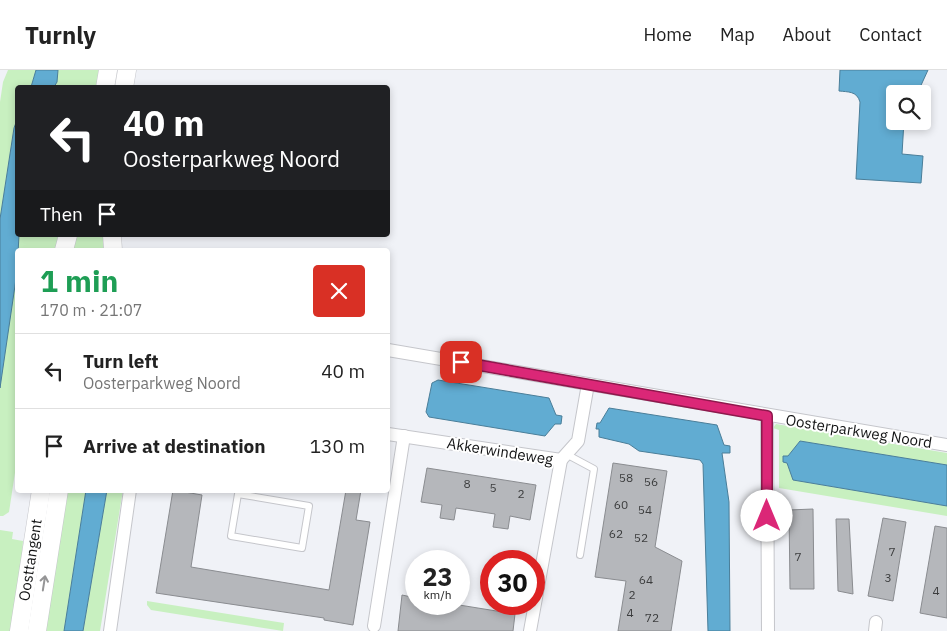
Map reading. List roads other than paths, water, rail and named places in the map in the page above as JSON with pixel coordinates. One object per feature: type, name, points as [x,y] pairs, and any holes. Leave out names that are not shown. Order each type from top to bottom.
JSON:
[{"type":"main road","points":[[106,85],[108,70]]},
{"type":"main road","points":[[124,85],[127,70]]},
{"type":"main road","name":"Oosttangent","points":[[19,631],[41,493]]},
{"type":"main road","name":"Oosttangent","points":[[37,631],[59,493]]},
{"type":"street","name":"Oosterparkweg Noord","points":[[390,350],[767,416],[947,445]]},
{"type":"street","name":"Akkerwindeweg","points":[[390,434],[563,457],[578,440],[588,384]]},
{"type":"street","points":[[767,416],[768,631]]},
{"type":"street","points":[[374,626],[404,436]]},
{"type":"street","points":[[530,631],[563,457]]},
{"type":"street","points":[[110,631],[130,493]]},
{"type":"lane","points":[[563,457],[594,469],[580,555]]},
{"type":"lane","points":[[238,494],[259,494],[309,506],[302,548],[230,536],[238,494]]},
{"type":"water","points":[[36,70],[58,70],[55,85],[32,85]]},
{"type":"water","points":[[840,70],[928,70],[921,85],[886,85],[886,130],[903,130],[902,154],[923,156],[921,183],[856,179],[860,102],[859,98],[854,94],[839,91]]},
{"type":"water","points":[[15,125],[15,237],[19,237],[18,248],[15,248],[15,286],[0,388],[0,219]]},
{"type":"water","points":[[438,380],[549,398],[556,415],[562,416],[561,424],[555,424],[545,436],[429,417],[426,412],[432,383]]},
{"type":"water","points":[[609,408],[717,425],[724,445],[730,446],[730,453],[722,453],[729,502],[730,631],[708,631],[703,464],[700,460],[639,451],[629,444],[599,437],[599,429],[596,429],[597,423],[600,423]]},
{"type":"water","points":[[800,441],[947,465],[947,506],[793,480],[787,463],[783,462],[783,456],[788,456]]},
{"type":"water","points":[[86,493],[106,493],[83,631],[64,631]]}]
